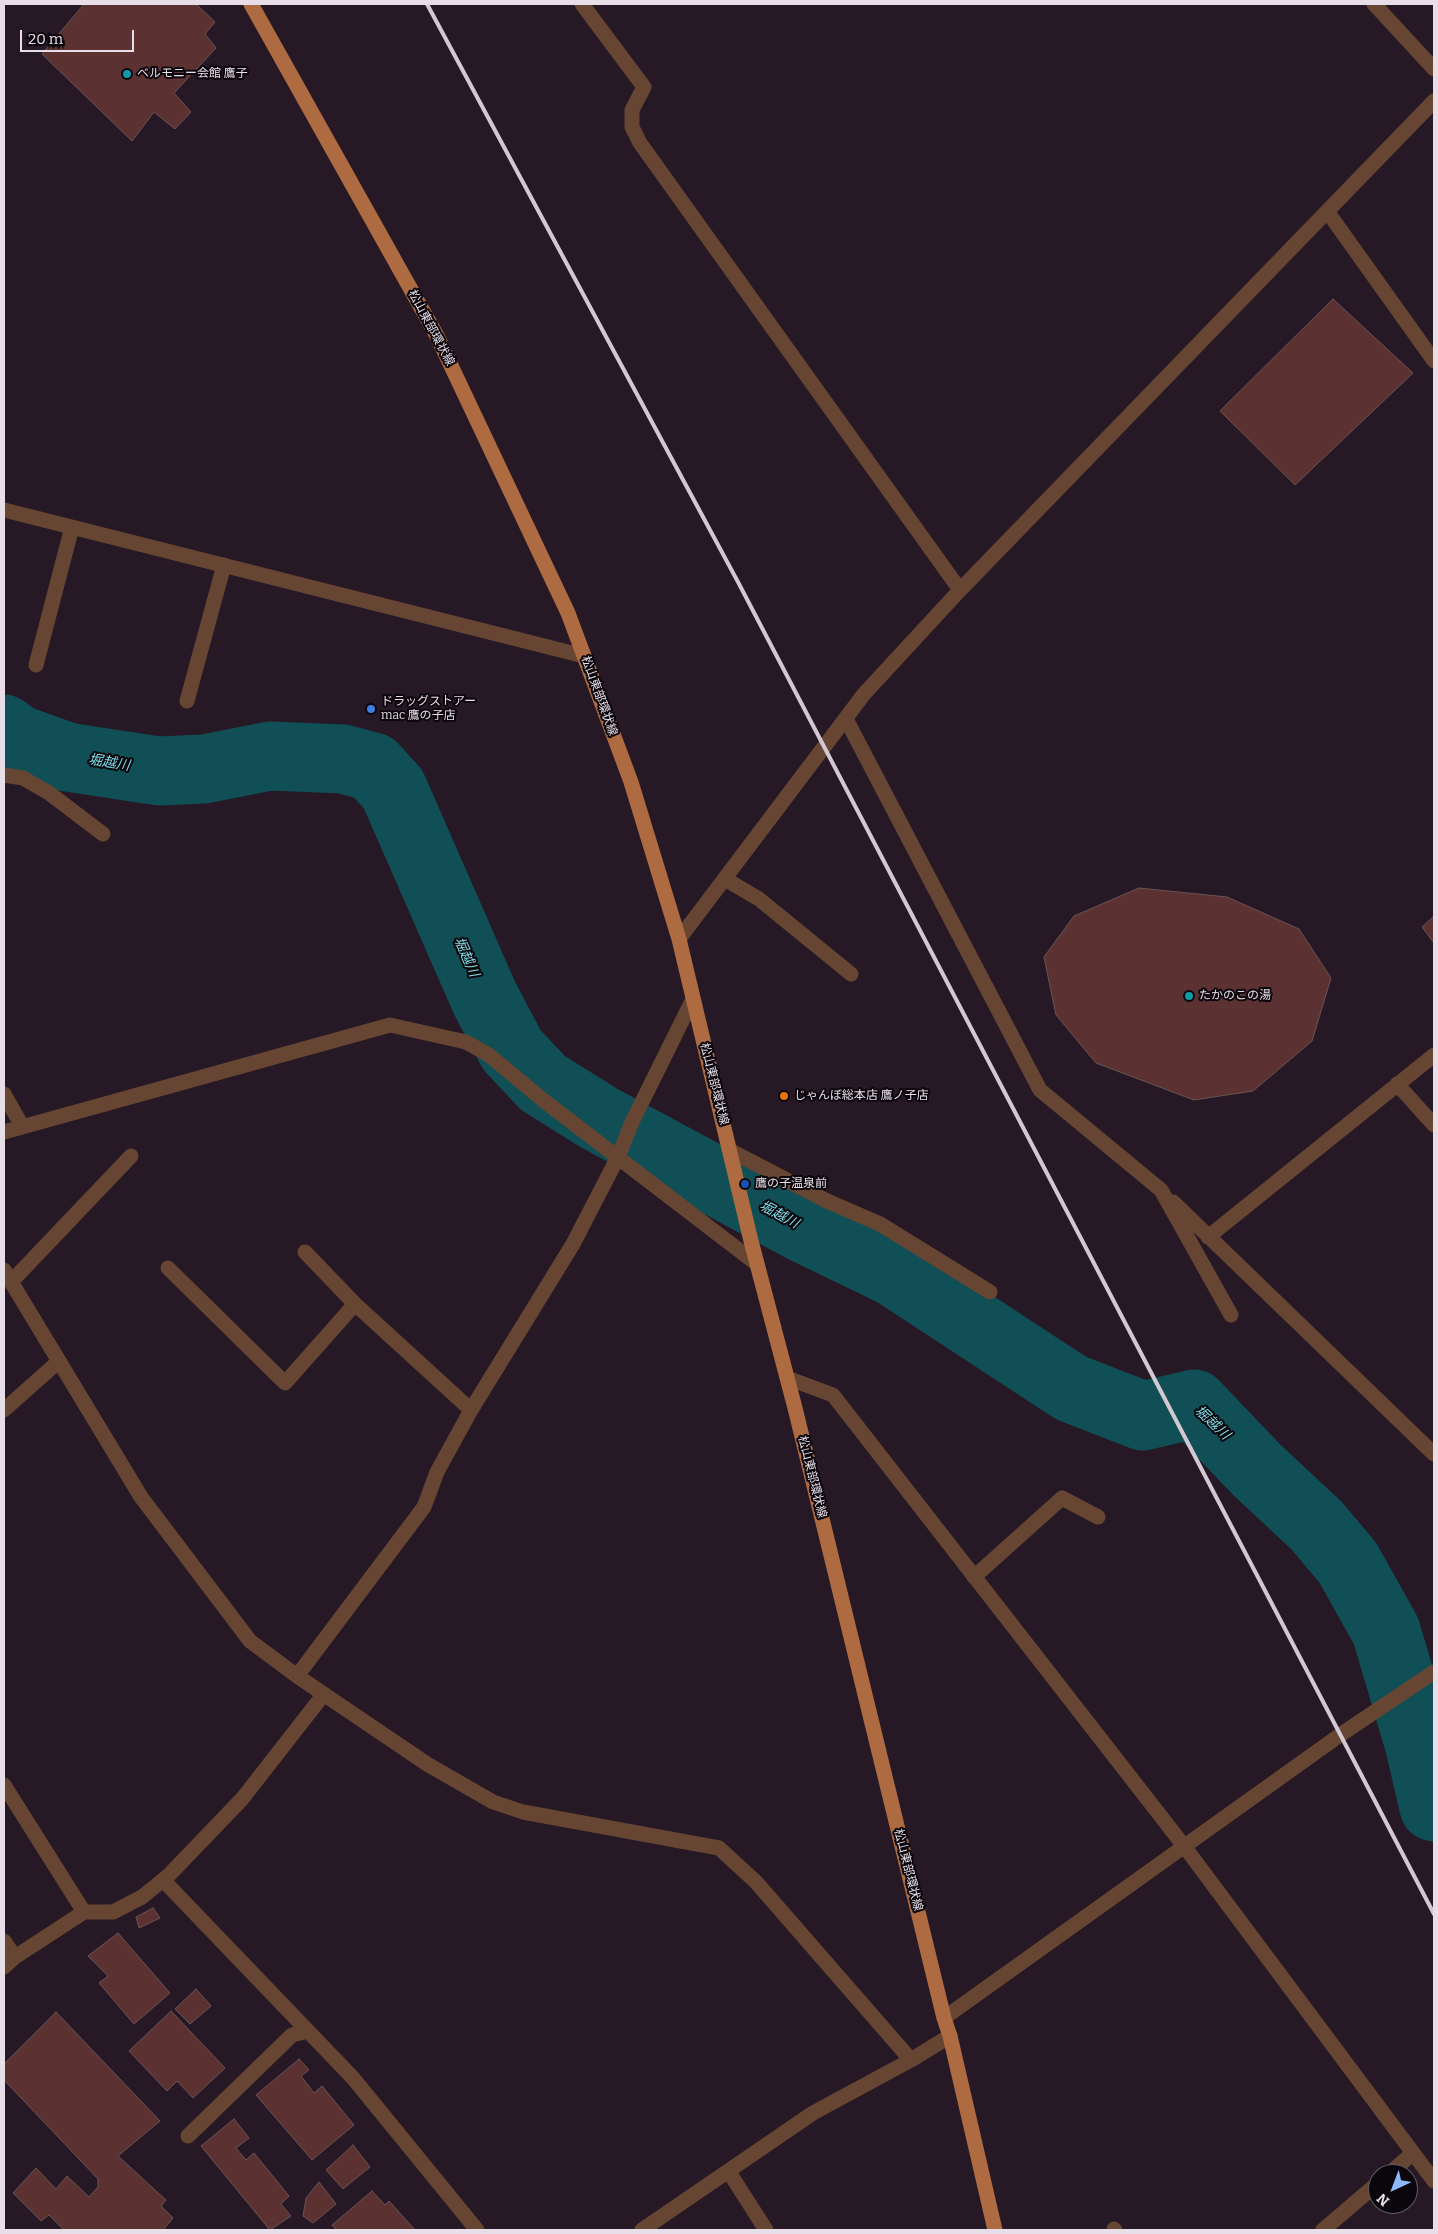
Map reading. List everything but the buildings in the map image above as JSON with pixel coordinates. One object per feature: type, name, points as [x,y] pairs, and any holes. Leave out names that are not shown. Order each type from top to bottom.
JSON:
[{"type":"main road","name":"松山東部環状線","points":[[251,4],[437,336],[568,613],[631,782],[679,939],[733,1158],[751,1241],[787,1378],[950,2036],[995,2230]]},
{"type":"street","points":[[582,4],[644,86],[632,110],[632,127],[640,143],[960,590]]},
{"type":"street","points":[[1374,4],[1434,69]]},
{"type":"street","points":[[679,939],[864,694],[960,590],[1434,101]]},
{"type":"street","points":[[1327,211],[1434,361]]},
{"type":"street","points":[[4,510],[584,656]]},
{"type":"street","points":[[36,665],[72,528]]},
{"type":"street","points":[[187,701],[224,565]]},
{"type":"street","points":[[846,719],[1040,1090],[1160,1190],[1434,1454]]},
{"type":"street","points":[[4,775],[22,778],[49,793],[103,834]]},
{"type":"street","points":[[725,879],[759,899],[851,974]]},
{"type":"street","points":[[296,1676],[424,1507],[437,1472],[471,1410],[573,1244],[619,1154],[633,1120],[693,999]]},
{"type":"street","points":[[4,1132],[390,1025],[466,1042],[489,1055],[543,1100],[619,1154],[757,1264]]},
{"type":"street","points":[[1208,1237],[1434,1055]]},
{"type":"street","points":[[1397,1084],[1434,1125]]},
{"type":"street","points":[[4,1094],[22,1126]]},
{"type":"street","points":[[131,1156],[7,1276],[141,1496],[250,1641],[296,1676],[427,1764],[493,1802],[523,1812],[719,1848],[756,1882],[911,2060]]},
{"type":"street","points":[[733,1158],[880,1224],[990,1292]]},
{"type":"street","points":[[1160,1190],[1230,1315]]},
{"type":"street","points":[[305,1252],[355,1304],[471,1410]]},
{"type":"street","points":[[168,1268],[285,1383],[355,1304]]},
{"type":"street","points":[[4,1410],[58,1362]]},
{"type":"street","points":[[787,1378],[833,1395],[1184,1846],[1434,2182]]},
{"type":"street","points":[[974,1577],[1062,1498],[1098,1517]]},
{"type":"street","points":[[944,2018],[1385,1704],[1434,1672]]},
{"type":"street","points":[[4,1968],[15,1957],[84,1912],[113,1912],[142,1897],[163,1880],[242,1799],[324,1694]]},
{"type":"street","points":[[4,1784],[84,1912]]},
{"type":"street","points":[[163,1880],[352,2078],[477,2230]]},
{"type":"street","points":[[4,1941],[15,1957]]},
{"type":"street","points":[[188,2136],[292,2035],[308,2031]]},
{"type":"street","points":[[642,2230],[813,2113],[911,2060],[950,2036]]},
{"type":"street","points":[[1400,2164],[1413,2153]]},
{"type":"street","points":[[729,2172],[766,2230]]},
{"type":"street","points":[[1323,2230],[1368,2192]]},
{"type":"waterway","name":"堀越川","points":[[4,729],[17,739],[67,757],[159,771],[204,769],[270,756],[343,759],[373,767],[393,789],[485,999],[512,1050],[543,1083],[599,1118],[801,1227],[894,1272],[1071,1388],[1143,1416],[1194,1404],[1257,1470],[1317,1526],[1348,1563],[1386,1631],[1419,1743],[1434,1807]]},
{"type":"railway","points":[[427,4],[738,582],[1434,1914]]},
{"type":"place","name":"ベルモニー会館 鷹子","points":[[127,74]]},
{"type":"place","name":"ドラッグストアー mac 鷹の子店","points":[[371,709]]},
{"type":"place","name":"たかのこの湯","points":[[1189,996]]},
{"type":"place","name":"じゃんぼ総本店 鷹ノ子店","points":[[784,1096]]},
{"type":"place","name":"鷹の子温泉前","points":[[745,1184]]}]
